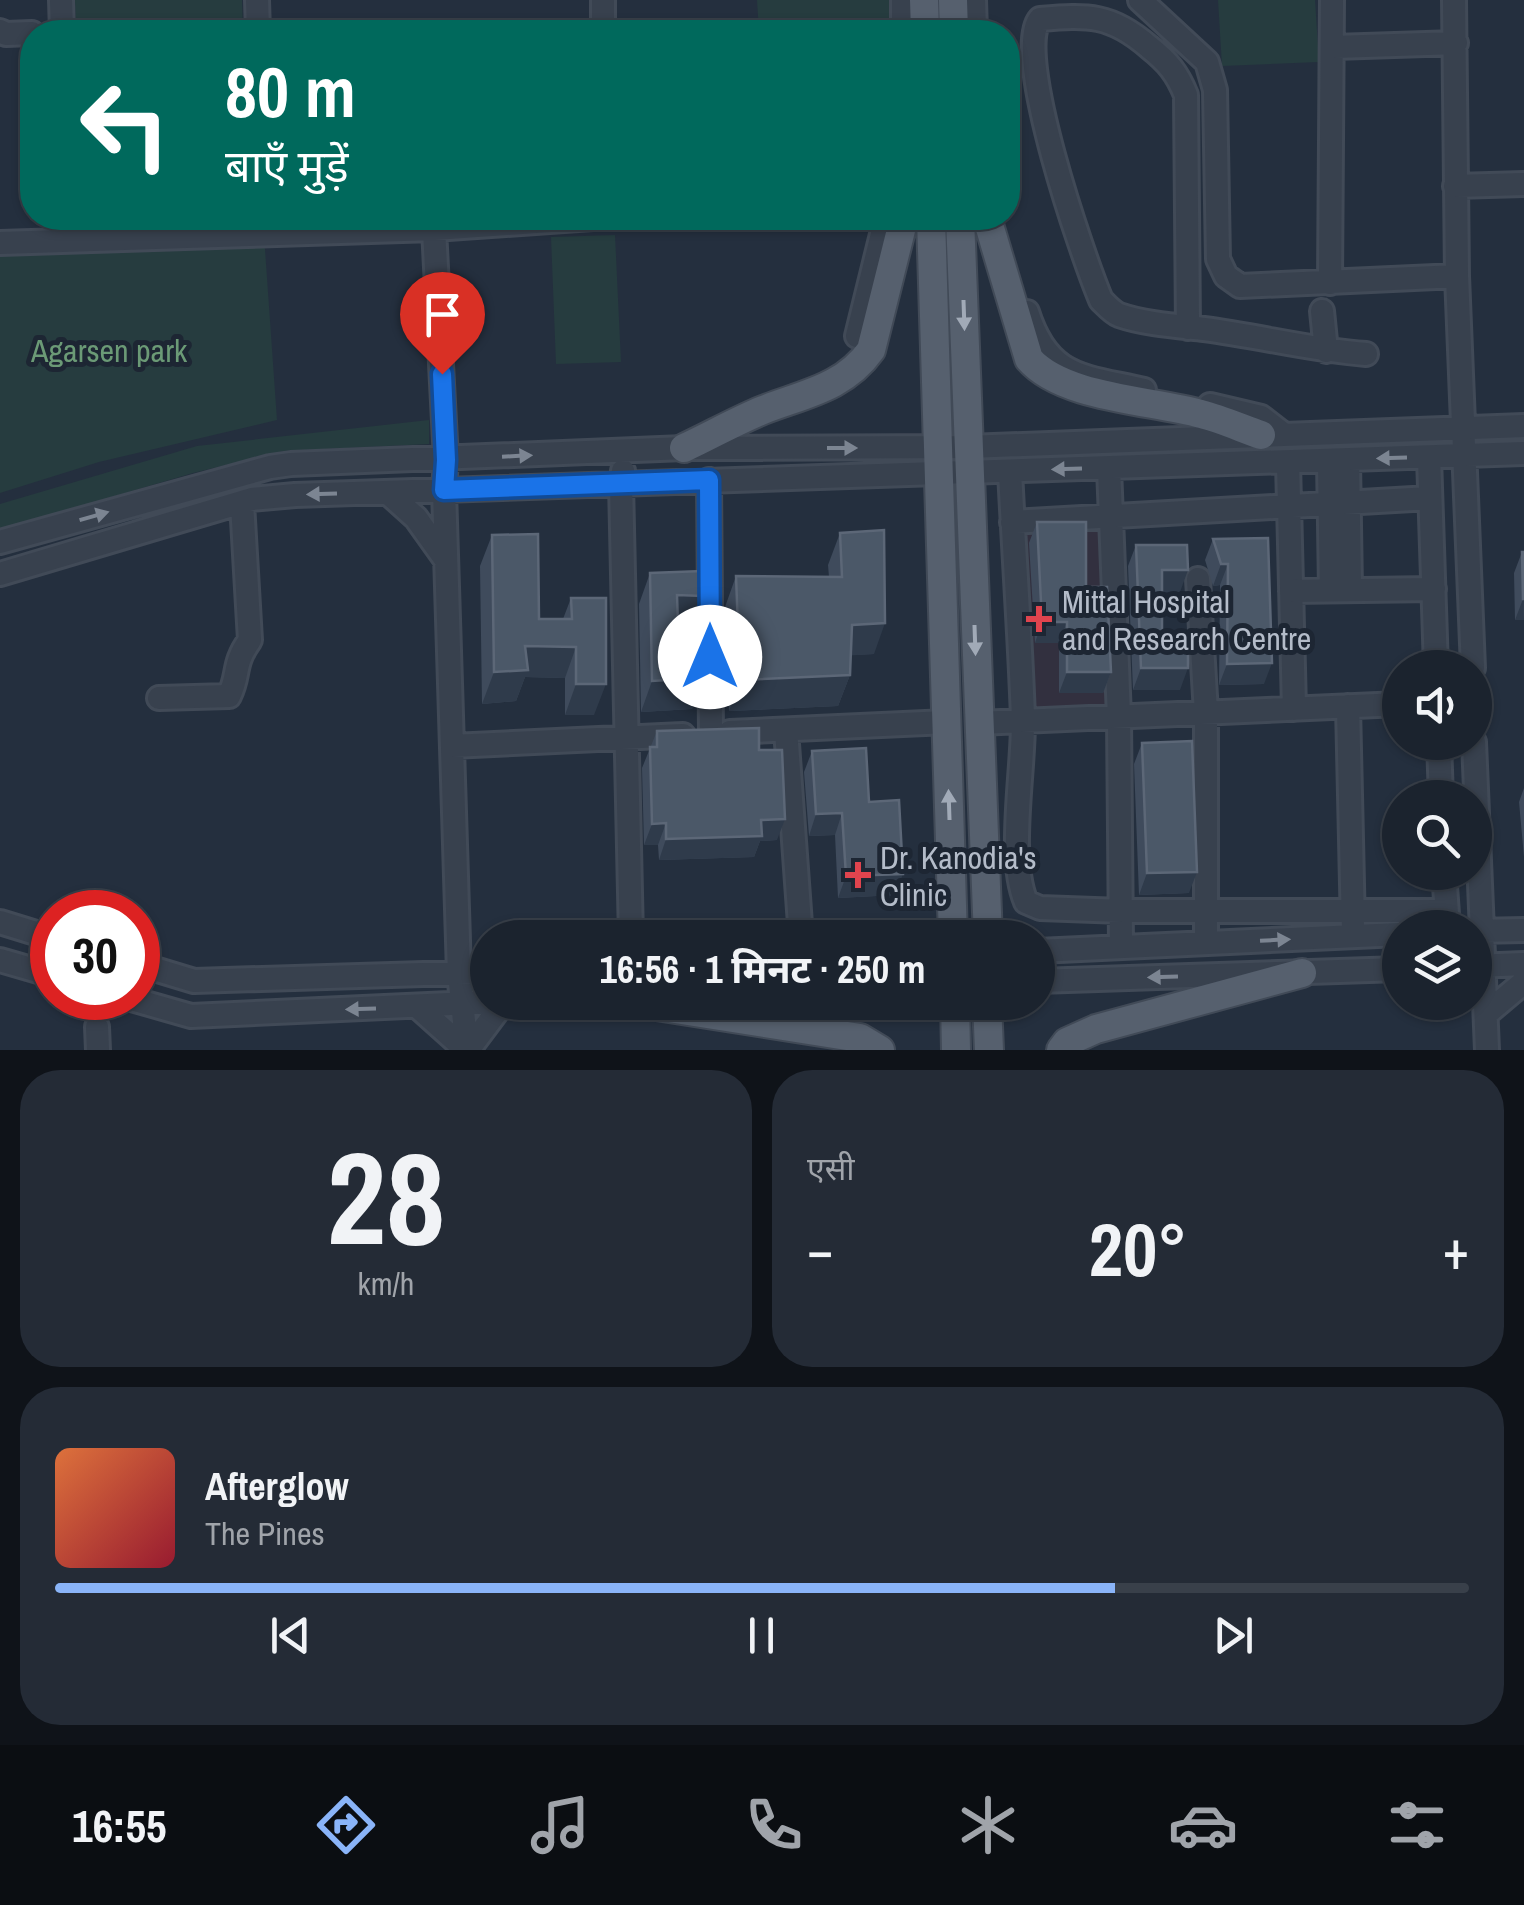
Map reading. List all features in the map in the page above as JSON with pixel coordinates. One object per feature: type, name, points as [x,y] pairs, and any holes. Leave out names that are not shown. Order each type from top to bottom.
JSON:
[{"type":"main road","points":[[684,448],[762,410],[830,386],[861,365],[872,350],[901,230]]},
{"type":"main road","points":[[930,230],[952,920]]},
{"type":"main road","points":[[960,230],[987,920]]},
{"type":"main road","points":[[991,230],[1030,359],[1042,374],[1073,386],[1202,414],[1272,435]]},
{"type":"main road","points":[[1061,1050],[1067,1042],[1096,1028],[1302,973]]},
{"type":"main road","points":[[746,1020],[860,1038],[880,1050]]},
{"type":"main road","points":[[955,1020],[956,1050]]},
{"type":"main road","points":[[988,1020],[989,1050]]},
{"type":"street","points":[[1140,0],[1207,62],[1215,90],[1218,259],[1226,276],[1240,286],[1457,276]]},
{"type":"street","points":[[1330,282],[1332,0]]},
{"type":"street","points":[[1454,0],[1457,276],[1472,650]]},
{"type":"street","points":[[1188,328],[1186,95],[1176,70],[1128,29],[1106,19],[1040,19],[1032,36],[1048,137],[1102,300],[1114,313],[1188,328],[1326,351],[1366,354]]},
{"type":"street","points":[[1334,47],[1456,43]]},
{"type":"street","points":[[1186,110],[1216,112]]},
{"type":"street","points":[[1455,186],[1524,184]]},
{"type":"street","points":[[0,244],[63,230]]},
{"type":"street","points":[[434,230],[446,460],[458,973],[467,1050]]},
{"type":"street","points":[[857,336],[883,230]]},
{"type":"street","points":[[1003,230],[1031,324],[1052,361],[1072,372],[1261,417],[1272,435]]},
{"type":"street","points":[[1322,311],[1326,351]]},
{"type":"street","points":[[0,542],[270,467],[684,448],[969,460],[1272,435],[1524,426]]},
{"type":"street","points":[[628,450],[621,483],[630,920]]},
{"type":"street","points":[[969,460],[1010,471],[1524,453]]},
{"type":"street","points":[[1429,457],[1436,650]]},
{"type":"street","points":[[0,574],[242,503],[295,495],[709,480],[939,460]]},
{"type":"street","points":[[1338,460],[1340,590]]},
{"type":"street","points":[[1288,462],[1294,709]]},
{"type":"street","points":[[1108,468],[1119,716],[1121,946]]},
{"type":"street","points":[[1010,471],[1023,721],[1018,862],[1026,902],[1040,908],[1207,912],[1353,924],[1382,930]]},
{"type":"street","points":[[709,480],[711,734]]},
{"type":"street","points":[[387,492],[416,518],[446,560]]},
{"type":"street","points":[[1012,522],[1430,498]]},
{"type":"street","points":[[159,698],[228,696],[233,688],[237,658],[250,640],[242,503]]},
{"type":"street","points":[[1198,579],[1206,712],[1206,943]]},
{"type":"street","points":[[1291,591],[1434,590]]},
{"type":"street","points":[[978,723],[1382,705]]},
{"type":"street","points":[[1348,706],[1353,924]]},
{"type":"street","points":[[452,746],[947,722]]},
{"type":"street","points":[[786,730],[800,920]]},
{"type":"street","points":[[1474,760],[1478,910]]},
{"type":"street","points":[[0,922],[30,931]]},
{"type":"street","points":[[1055,950],[1206,943],[1382,922]]},
{"type":"street","points":[[1492,931],[1524,930]]},
{"type":"street","points":[[0,960],[30,969]]},
{"type":"street","points":[[1492,965],[1524,964]]},
{"type":"street","points":[[1055,980],[1382,970]]},
{"type":"street","points":[[160,971],[194,981],[470,973]]},
{"type":"street","points":[[1492,1004],[1524,982]]},
{"type":"street","points":[[160,1007],[191,1016],[470,1004]]},
{"type":"street","points":[[418,1007],[467,1050]]},
{"type":"street","points":[[467,1050],[490,1020]]},
{"type":"street","points":[[1482,1020],[1487,1050]]},
{"type":"shaded area","points":[[1104,530],[1111,708],[1030,714],[1018,533]]},
{"type":"green space","points":[[75,0],[242,0],[243,20],[76,20]]},
{"type":"green space","points":[[757,0],[897,0],[898,20],[758,20]]},
{"type":"green space","points":[[1218,0],[1315,0],[1319,62],[1222,66]]},
{"type":"green space","name":"Agarsen park","points":[[264,235],[277,420],[99,462],[0,493],[0,249]]},
{"type":"green space","points":[[615,235],[621,362],[556,364],[551,237]]},
{"type":"green space","points":[[429,420],[429,444],[284,451],[193,473],[0,530],[0,504],[197,446]]},
{"type":"building","points":[[1037,522],[1086,522],[1086,587],[1107,587],[1111,672],[1067,672],[1067,622],[1042,622]]},
{"type":"building","points":[[884,530],[885,623],[852,625],[850,675],[740,680],[736,576],[842,577],[840,533]]},
{"type":"building","points":[[538,534],[539,619],[572,619],[571,598],[606,598],[606,684],[576,684],[576,647],[525,646],[528,670],[494,672],[492,535]]},
{"type":"building","points":[[1268,538],[1272,663],[1227,664],[1228,564],[1221,564],[1213,539]]},
{"type":"building","points":[[1136,545],[1187,545],[1188,570],[1162,570],[1162,636],[1188,636],[1188,668],[1141,668]]},
{"type":"building","points":[[1524,552],[1524,599],[1523,599]]},
{"type":"building","points":[[702,571],[702,596],[677,595],[679,653],[702,653],[703,678],[652,681],[650,573]]},
{"type":"building","points":[[759,728],[759,750],[782,750],[785,819],[761,820],[762,836],[666,839],[666,823],[652,824],[650,747],[657,747],[657,731]]},
{"type":"building","points":[[1192,741],[1197,872],[1147,873],[1142,743]]},
{"type":"building","points":[[866,748],[869,802],[899,800],[903,874],[846,876],[842,813],[816,814],[812,751]]},
{"type":"place","name":"Mittal Hospital and Research Centre","points":[[1039,619]]},
{"type":"place","name":"Dr. Kanodia's Clinic","points":[[858,875]]},
{"type":"route","points":[[442,374],[444,490],[709,480],[710,657]]}]
